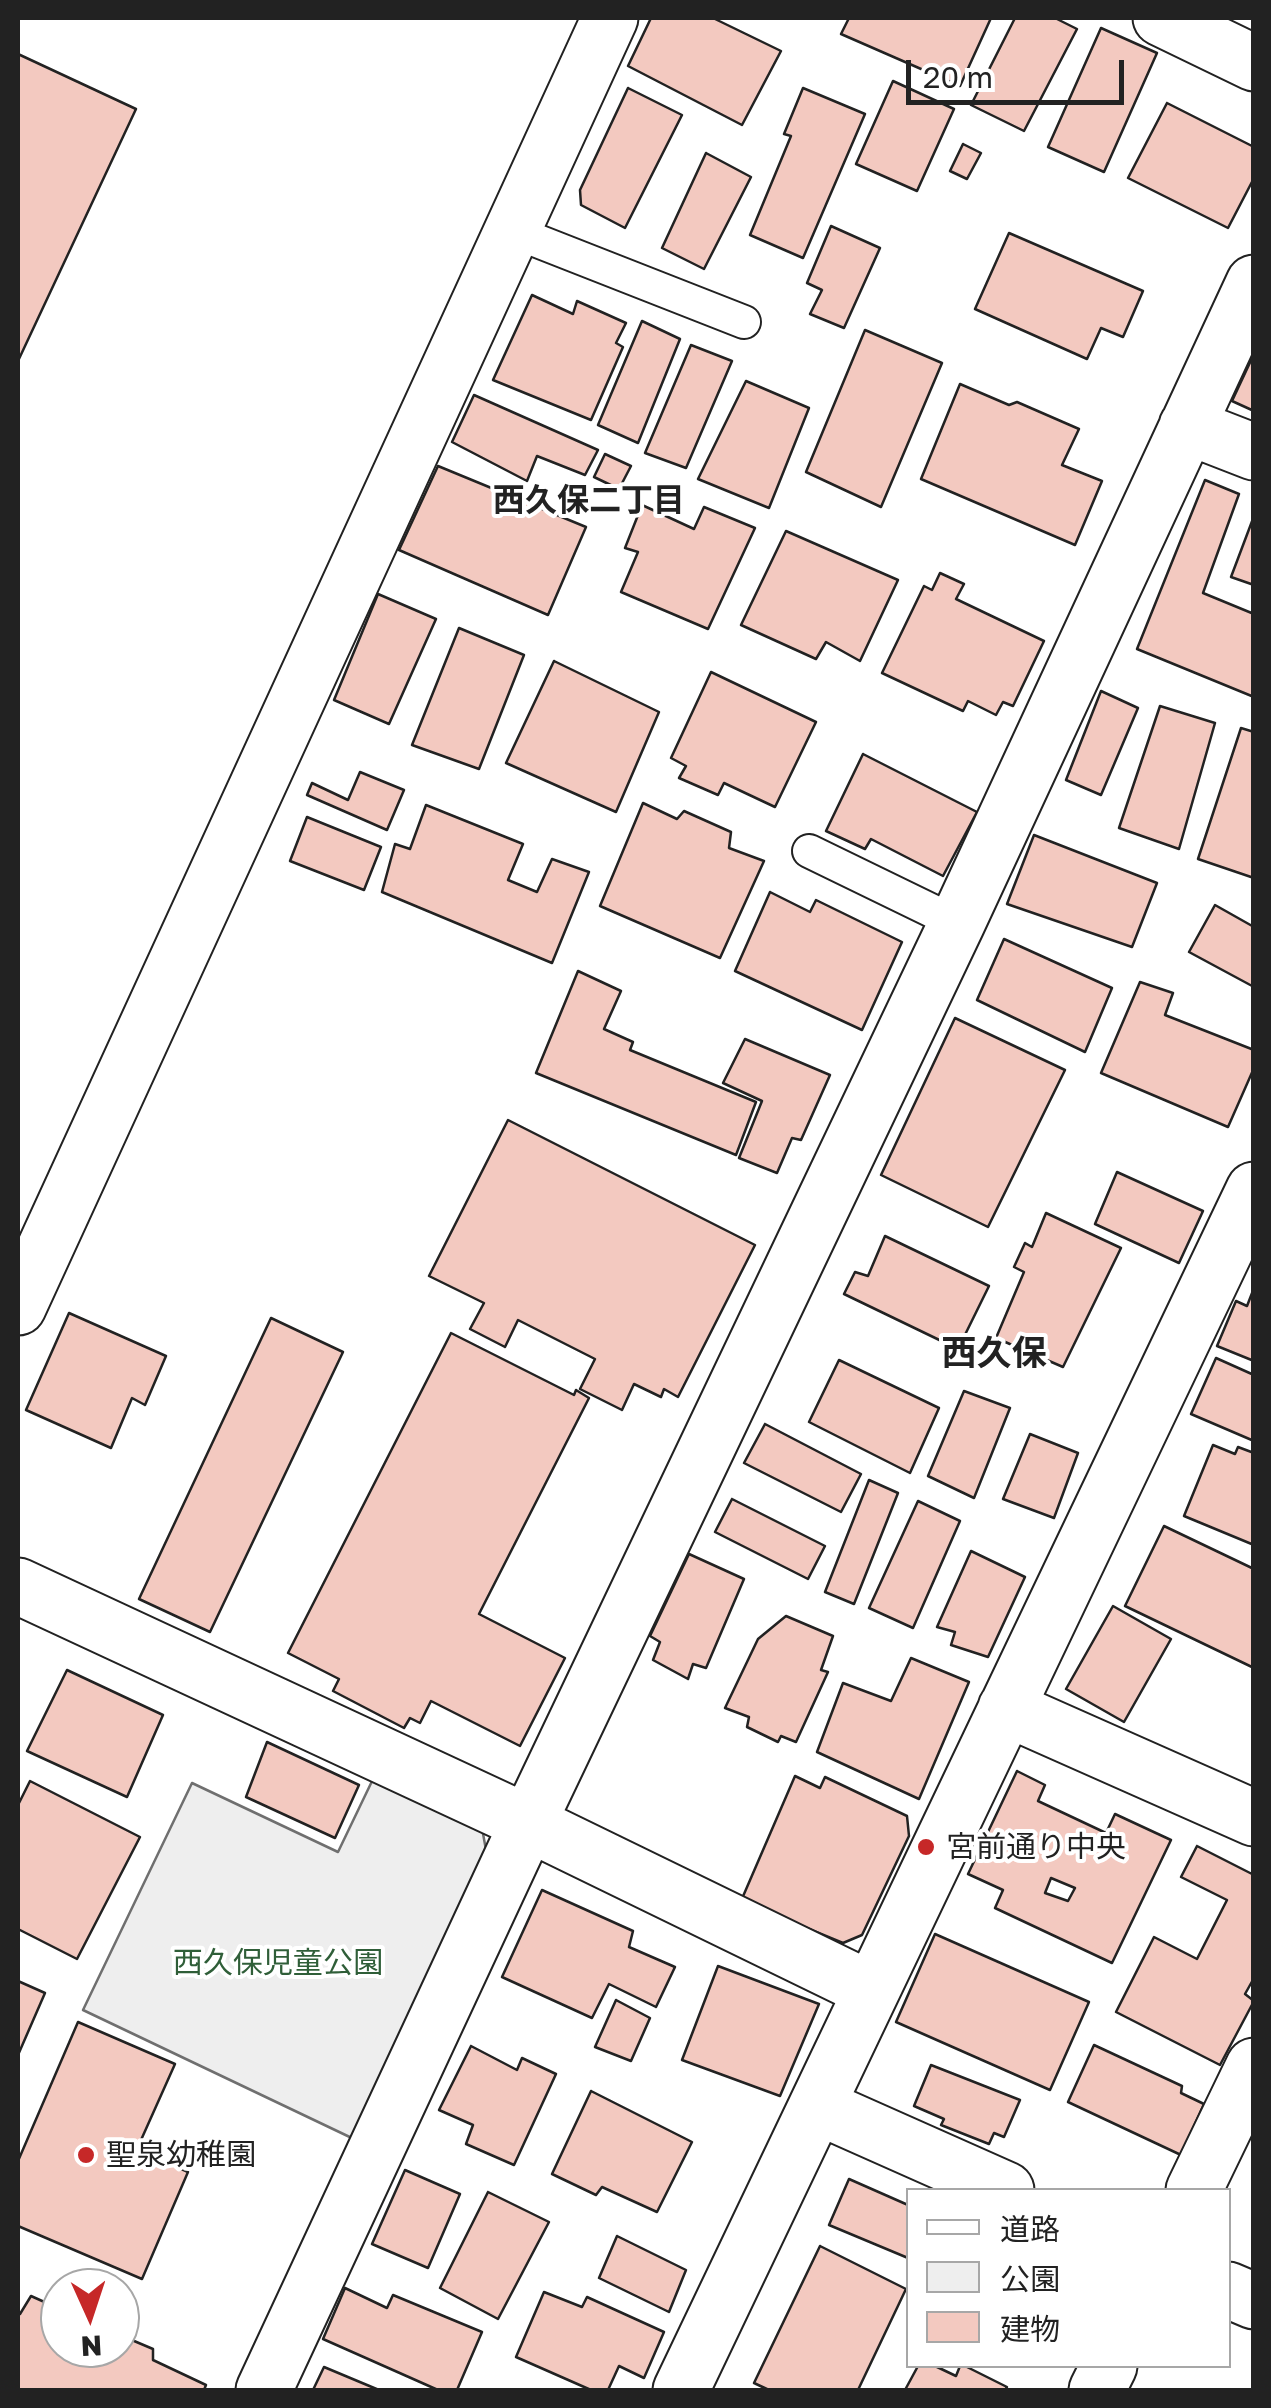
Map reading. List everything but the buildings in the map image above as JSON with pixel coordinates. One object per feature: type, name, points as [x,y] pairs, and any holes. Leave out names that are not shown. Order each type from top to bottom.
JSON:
[{"type":"street","points":[[18,1307],[610,18]]},
{"type":"street","points":[[1161,18],[1254,63]]},
{"type":"street","points":[[264,2390],[528,1823],[957,924],[1254,283]]},
{"type":"street","points":[[1187,426],[1254,452]]},
{"type":"street","points":[[682,2390],[1006,1708],[1242,1244],[1254,1190]]},
{"type":"street","points":[[18,1586],[528,1823],[872,1990]]},
{"type":"street","points":[[1006,1708],[1254,1818]]},
{"type":"street","points":[[1195,2188],[1254,2066]]},
{"type":"street","points":[[817,2106],[1002,2188]]},
{"type":"lane","points":[[512,231],[744,322]]},
{"type":"lane","points":[[809,851],[957,924]]},
{"type":"green space","name":"西久保児童公園","points":[[374,1777],[482,1828],[488,1861],[356,2140],[83,2010],[192,1783],[338,1852]]},
{"type":"place","name":"宮前通り中央","points":[[926,1847]]},
{"type":"place","name":"聖泉幼稚園","points":[[86,2155]]},
{"type":"district","name":"西久保二丁目","points":[[589,501]]},
{"type":"district","name":"西久保","points":[[994,1354]]}]
